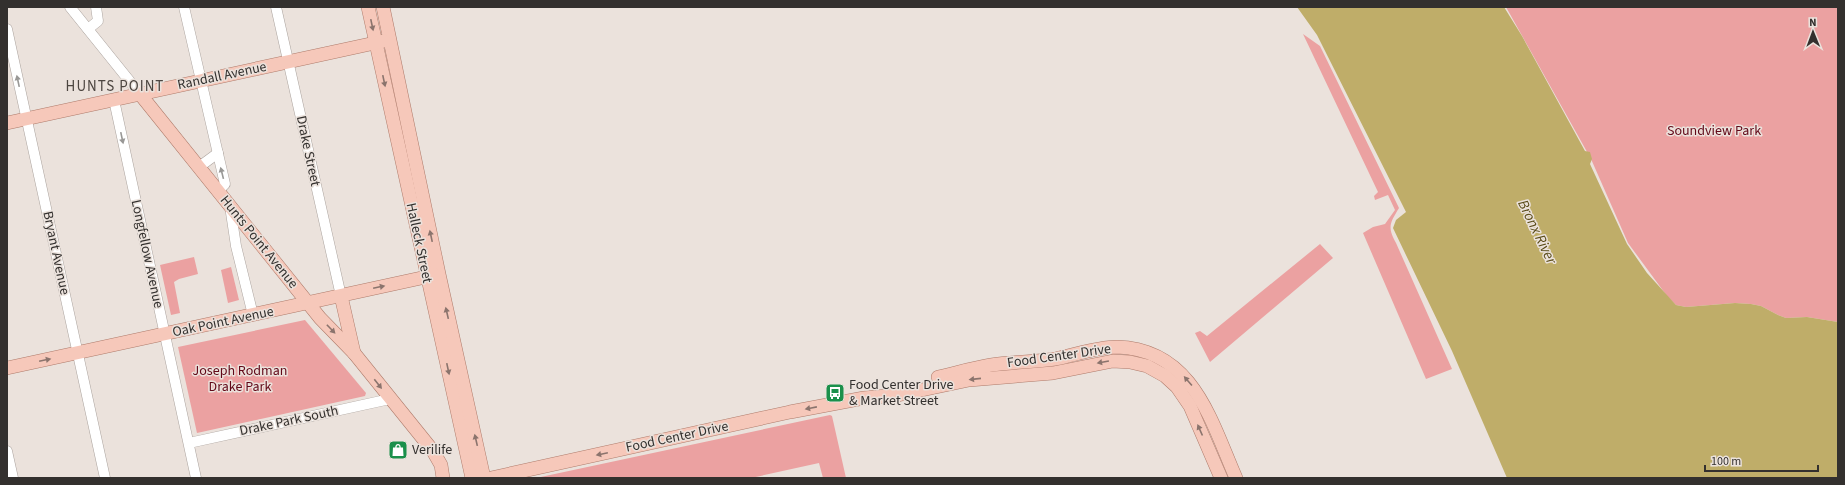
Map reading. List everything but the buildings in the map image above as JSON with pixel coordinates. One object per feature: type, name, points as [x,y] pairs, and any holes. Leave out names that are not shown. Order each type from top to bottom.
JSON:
[{"type":"main road","name":"Halleck Street","points":[[368,7],[484,478]]},
{"type":"main road","name":"Halleck Street","points":[[383,7],[472,478]]},
{"type":"main road","name":"Randall Avenue","points":[[7,123],[390,40]]},
{"type":"main road","name":"Hunts Point Avenue","points":[[140,94],[308,303],[354,353],[433,451],[441,465],[443,478]]},
{"type":"main road","name":"Oak Point Avenue","points":[[7,368],[433,275]]},
{"type":"main road","points":[[341,296],[354,353]]},
{"type":"main road","name":"Food Center Drive","points":[[864,398],[897,387],[991,365],[1048,360],[1108,347],[1141,350],[1172,364],[1194,387],[1203,403],[1236,478]]},
{"type":"main road","name":"Food Center Drive","points":[[491,478],[790,412],[864,398],[898,395],[970,380],[1053,373],[1113,361],[1130,362],[1156,370],[1177,387],[1186,400],[1222,478]]},
{"type":"main road","points":[[1207,445],[1228,478]]},
{"type":"street","points":[[88,29],[98,21],[96,7]]},
{"type":"street","points":[[184,7],[225,184],[218,191]]},
{"type":"street","name":"Drake Street","points":[[276,7],[341,296]]},
{"type":"street","name":"Hunts Point Avenue","points":[[75,9],[88,29],[140,94]]},
{"type":"street","name":"Bryant Avenue","points":[[7,29],[105,478]]},
{"type":"street","name":"Longfellow Avenue","points":[[114,100],[196,478]]},
{"type":"street","points":[[199,167],[218,153]]},
{"type":"street","points":[[230,205],[236,246],[253,315]]},
{"type":"street","points":[[236,246],[252,233]]},
{"type":"street","name":"Drake Park South","points":[[189,443],[390,399]]},
{"type":"street","points":[[7,451],[13,478]]},
{"type":"green space","name":"Soundview Park","points":[[1506,7],[1838,7],[1838,322],[1807,317],[1786,318],[1761,306],[1751,304],[1735,303],[1686,307],[1676,305],[1667,296],[1628,243],[1591,159]]},
{"type":"green space","points":[[1303,34],[1320,46],[1399,208],[1392,221],[1391,233],[1452,369],[1426,379],[1363,233],[1373,227],[1385,224],[1395,210],[1388,195],[1375,200],[1374,196],[1378,192]]},
{"type":"green space","points":[[1320,244],[1333,258],[1210,362],[1195,333],[1200,331],[1207,336]]},
{"type":"green space","points":[[194,257],[198,274],[179,279],[174,282],[180,313],[171,315],[160,265]]},
{"type":"green space","points":[[231,267],[239,300],[228,303],[221,270]]},
{"type":"green space","name":"Joseph Rodman Drake Park","points":[[305,320],[366,393],[365,396],[197,433],[178,347]]},
{"type":"green space","points":[[830,415],[832,416],[846,478],[823,478],[819,463],[751,478],[536,478]]},
{"type":"water","name":"Bronx River","points":[[1297,7],[1504,7],[1522,36],[1585,151],[1590,152],[1592,159],[1590,164],[1627,244],[1647,273],[1676,305],[1686,307],[1735,303],[1751,304],[1761,306],[1786,318],[1807,317],[1838,322],[1838,478],[1507,478],[1452,351],[1393,228],[1396,220],[1406,212],[1317,35]]},
{"type":"place","name":"Food Center Drive & Market Street","points":[[835,393]]},
{"type":"place","name":"Verilife","points":[[398,450]]},
{"type":"district","name":"HUNTS POINT","points":[[115,86]]}]
